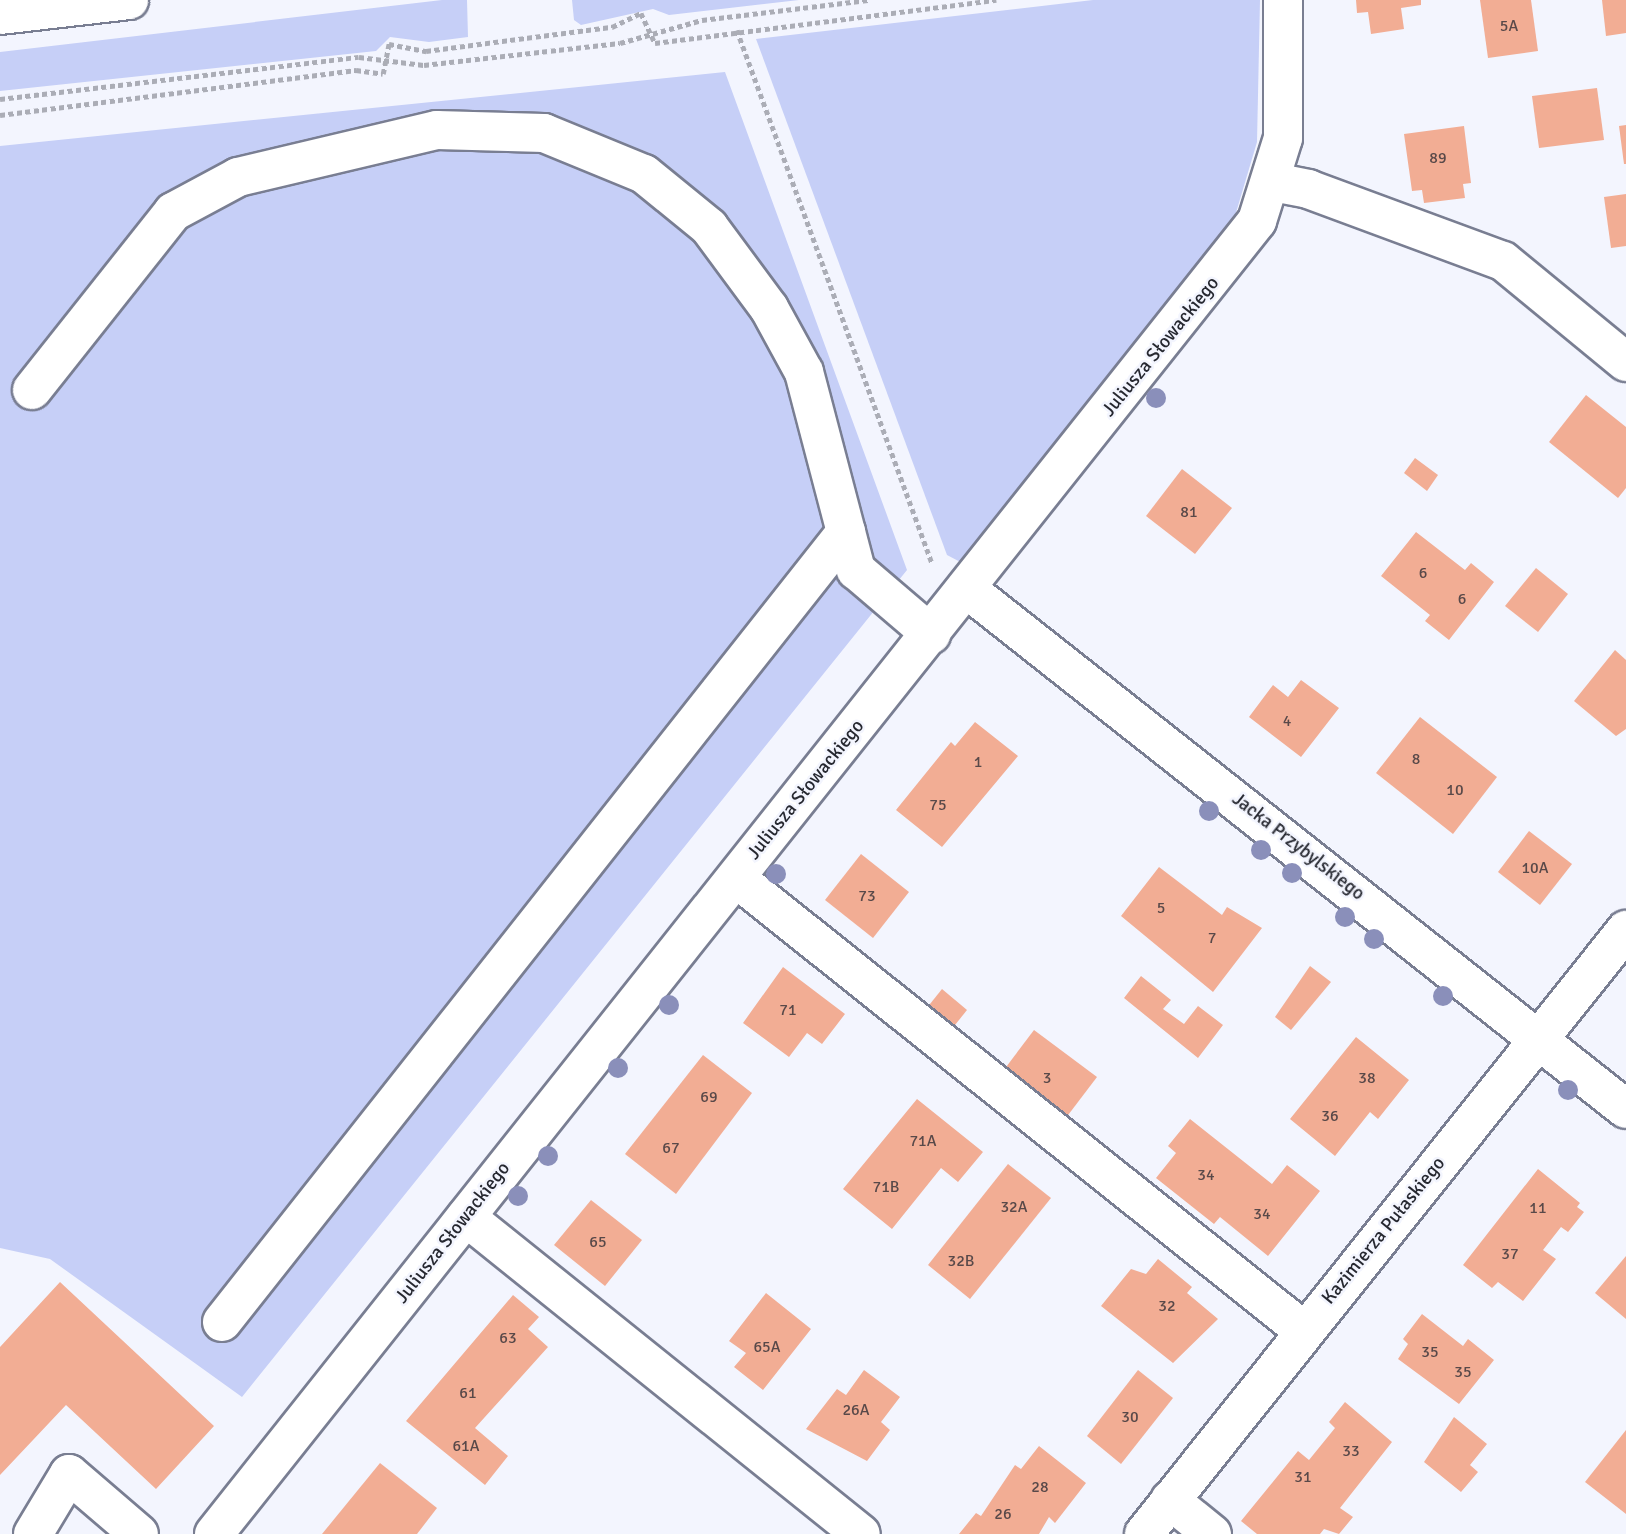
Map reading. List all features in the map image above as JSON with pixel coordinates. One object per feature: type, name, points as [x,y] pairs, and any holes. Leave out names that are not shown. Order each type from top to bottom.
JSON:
[{"type":"street","points":[[0,15],[129,0]]},
{"type":"street","name":"Juliusza Słowackiego","points":[[214,1534],[1224,268],[1257,221],[1273,182],[1283,138],[1283,0]]},
{"type":"street","points":[[32,390],[173,212],[238,177],[437,130],[544,133],[644,174],[709,228],[769,308],[804,372],[856,570],[931,634]]},
{"type":"street","points":[[1273,182],[1308,189],[1503,261],[1626,362]]},
{"type":"street","points":[[222,1322],[846,532]]},
{"type":"street","name":"Jacka Przybylskiego","points":[[967,589],[1538,1037],[1626,1110]]},
{"type":"street","points":[[736,878],[1304,1331]]},
{"type":"street","name":"Kazimierza Pułaskiego","points":[[1144,1534],[1626,930]]},
{"type":"street","points":[[466,1217],[861,1534]]},
{"type":"street","points":[[33,1534],[69,1474],[139,1534]]},
{"type":"street","points":[[1170,1500],[1212,1534]]},
{"type":"path","points":[[0,99],[359,57],[437,64],[620,43],[648,31],[868,0]]},
{"type":"path","points":[[0,115],[356,70],[383,74],[389,44],[426,51],[612,27],[641,13],[655,43],[996,0]]},
{"type":"shaded area","points":[[442,0],[467,0],[468,37],[429,42],[390,37],[376,51],[0,91],[0,52]]},
{"type":"shaded area","points":[[572,0],[799,0],[669,15],[653,9],[581,25],[574,20]]},
{"type":"shaded area","points":[[1093,0],[1260,0],[1257,142],[1235,216],[966,565],[947,555],[756,39]]},
{"type":"shaded area","points":[[725,72],[907,570],[242,1397],[50,1259],[0,1248],[0,146]]},
{"type":"building","points":[[1356,0],[1421,0],[1421,5],[1401,8],[1404,29],[1371,34],[1368,12],[1357,13]]},
{"type":"building","points":[[1480,0],[1531,0],[1538,51],[1488,58]]},
{"type":"building","points":[[1602,0],[1626,0],[1626,33],[1606,36]]},
{"type":"building","points":[[1597,88],[1604,140],[1539,148],[1532,96]]},
{"type":"building","points":[[1626,125],[1626,164],[1624,164],[1619,126]]},
{"type":"building","points":[[1464,126],[1471,183],[1463,184],[1465,198],[1424,203],[1422,190],[1412,191],[1404,134]]},
{"type":"building","points":[[1626,194],[1626,246],[1611,248],[1604,197]]},
{"type":"building","points":[[1586,395],[1626,427],[1626,488],[1618,498],[1549,442]]},
{"type":"building","points":[[1415,458],[1438,475],[1427,491],[1404,473]]},
{"type":"building","points":[[1182,469],[1232,508],[1195,554],[1146,516]]},
{"type":"building","points":[[1416,532],[1465,570],[1471,563],[1494,582],[1449,640],[1425,621],[1430,615],[1381,576]]},
{"type":"building","points":[[1536,568],[1568,594],[1538,632],[1505,606]]},
{"type":"building","points":[[1615,650],[1626,660],[1626,729],[1616,736],[1574,701]]},
{"type":"building","points":[[1301,680],[1339,708],[1301,757],[1249,717],[1273,685],[1288,697]]},
{"type":"building","points":[[1420,717],[1497,777],[1453,834],[1376,773]]},
{"type":"building","points":[[975,722],[1018,756],[942,847],[896,810],[951,742],[955,746]]},
{"type":"building","points":[[1529,831],[1572,864],[1540,905],[1498,872]]},
{"type":"building","points":[[861,854],[909,892],[873,938],[825,900]]},
{"type":"building","points":[[1159,867],[1222,915],[1227,907],[1262,928],[1213,992],[1121,916]]},
{"type":"building","points":[[1310,966],[1331,982],[1291,1030],[1275,1017]]},
{"type":"building","points":[[783,967],[845,1014],[822,1044],[807,1033],[789,1057],[743,1023]]},
{"type":"building","points":[[1141,976],[1171,1000],[1163,1009],[1184,1024],[1198,1006],[1223,1025],[1198,1058],[1124,998]]},
{"type":"building","points":[[942,989],[967,1010],[951,1030],[926,1009]]},
{"type":"building","points":[[1034,1030],[1097,1077],[1059,1127],[997,1079]]},
{"type":"building","points":[[1356,1037],[1409,1080],[1378,1119],[1370,1112],[1335,1156],[1290,1119]]},
{"type":"building","points":[[703,1055],[752,1093],[676,1194],[625,1154]]},
{"type":"building","points":[[917,1099],[983,1152],[958,1182],[941,1168],[892,1229],[843,1189]]},
{"type":"building","points":[[1190,1119],[1272,1184],[1287,1165],[1320,1191],[1268,1256],[1220,1217],[1214,1224],[1156,1178],[1176,1153],[1168,1146]]},
{"type":"building","points":[[1008,1164],[1051,1198],[970,1299],[928,1265]]},
{"type":"building","points":[[1538,1169],[1580,1203],[1577,1207],[1584,1212],[1568,1232],[1561,1227],[1543,1250],[1556,1259],[1523,1301],[1498,1282],[1492,1288],[1463,1265]]},
{"type":"building","points":[[591,1200],[642,1240],[605,1286],[554,1245]]},
{"type":"building","points":[[1626,1256],[1626,1319],[1595,1293]]},
{"type":"building","points":[[1158,1259],[1192,1287],[1187,1293],[1218,1319],[1173,1363],[1101,1306],[1131,1269],[1146,1274]]},
{"type":"building","points":[[60,1282],[214,1426],[156,1489],[66,1405],[0,1475],[0,1347]]},
{"type":"building","points":[[766,1293],[811,1329],[763,1390],[734,1367],[746,1353],[729,1341]]},
{"type":"building","points":[[513,1295],[539,1317],[528,1329],[548,1347],[475,1428],[508,1456],[485,1485],[406,1421]]},
{"type":"building","points":[[1422,1314],[1463,1346],[1468,1339],[1494,1360],[1459,1404],[1398,1359],[1408,1344],[1403,1339]]},
{"type":"building","points":[[864,1370],[900,1397],[881,1422],[890,1430],[867,1461],[806,1429],[837,1389],[846,1395]]},
{"type":"building","points":[[1138,1370],[1173,1398],[1121,1464],[1087,1436]]},
{"type":"building","points":[[1345,1402],[1392,1442],[1340,1508],[1353,1517],[1339,1534],[1324,1529],[1320,1534],[1257,1534],[1241,1521],[1298,1451],[1309,1460],[1335,1428],[1329,1422]]},
{"type":"building","points":[[1454,1417],[1487,1444],[1470,1465],[1478,1472],[1461,1492],[1424,1462]]},
{"type":"building","points":[[1626,1430],[1626,1514],[1585,1482]]},
{"type":"building","points":[[1039,1446],[1086,1483],[1055,1523],[1049,1517],[1039,1534],[959,1534],[976,1513],[981,1516],[1015,1465],[1021,1469]]},
{"type":"building","points":[[380,1463],[437,1508],[417,1534],[322,1534]]}]
